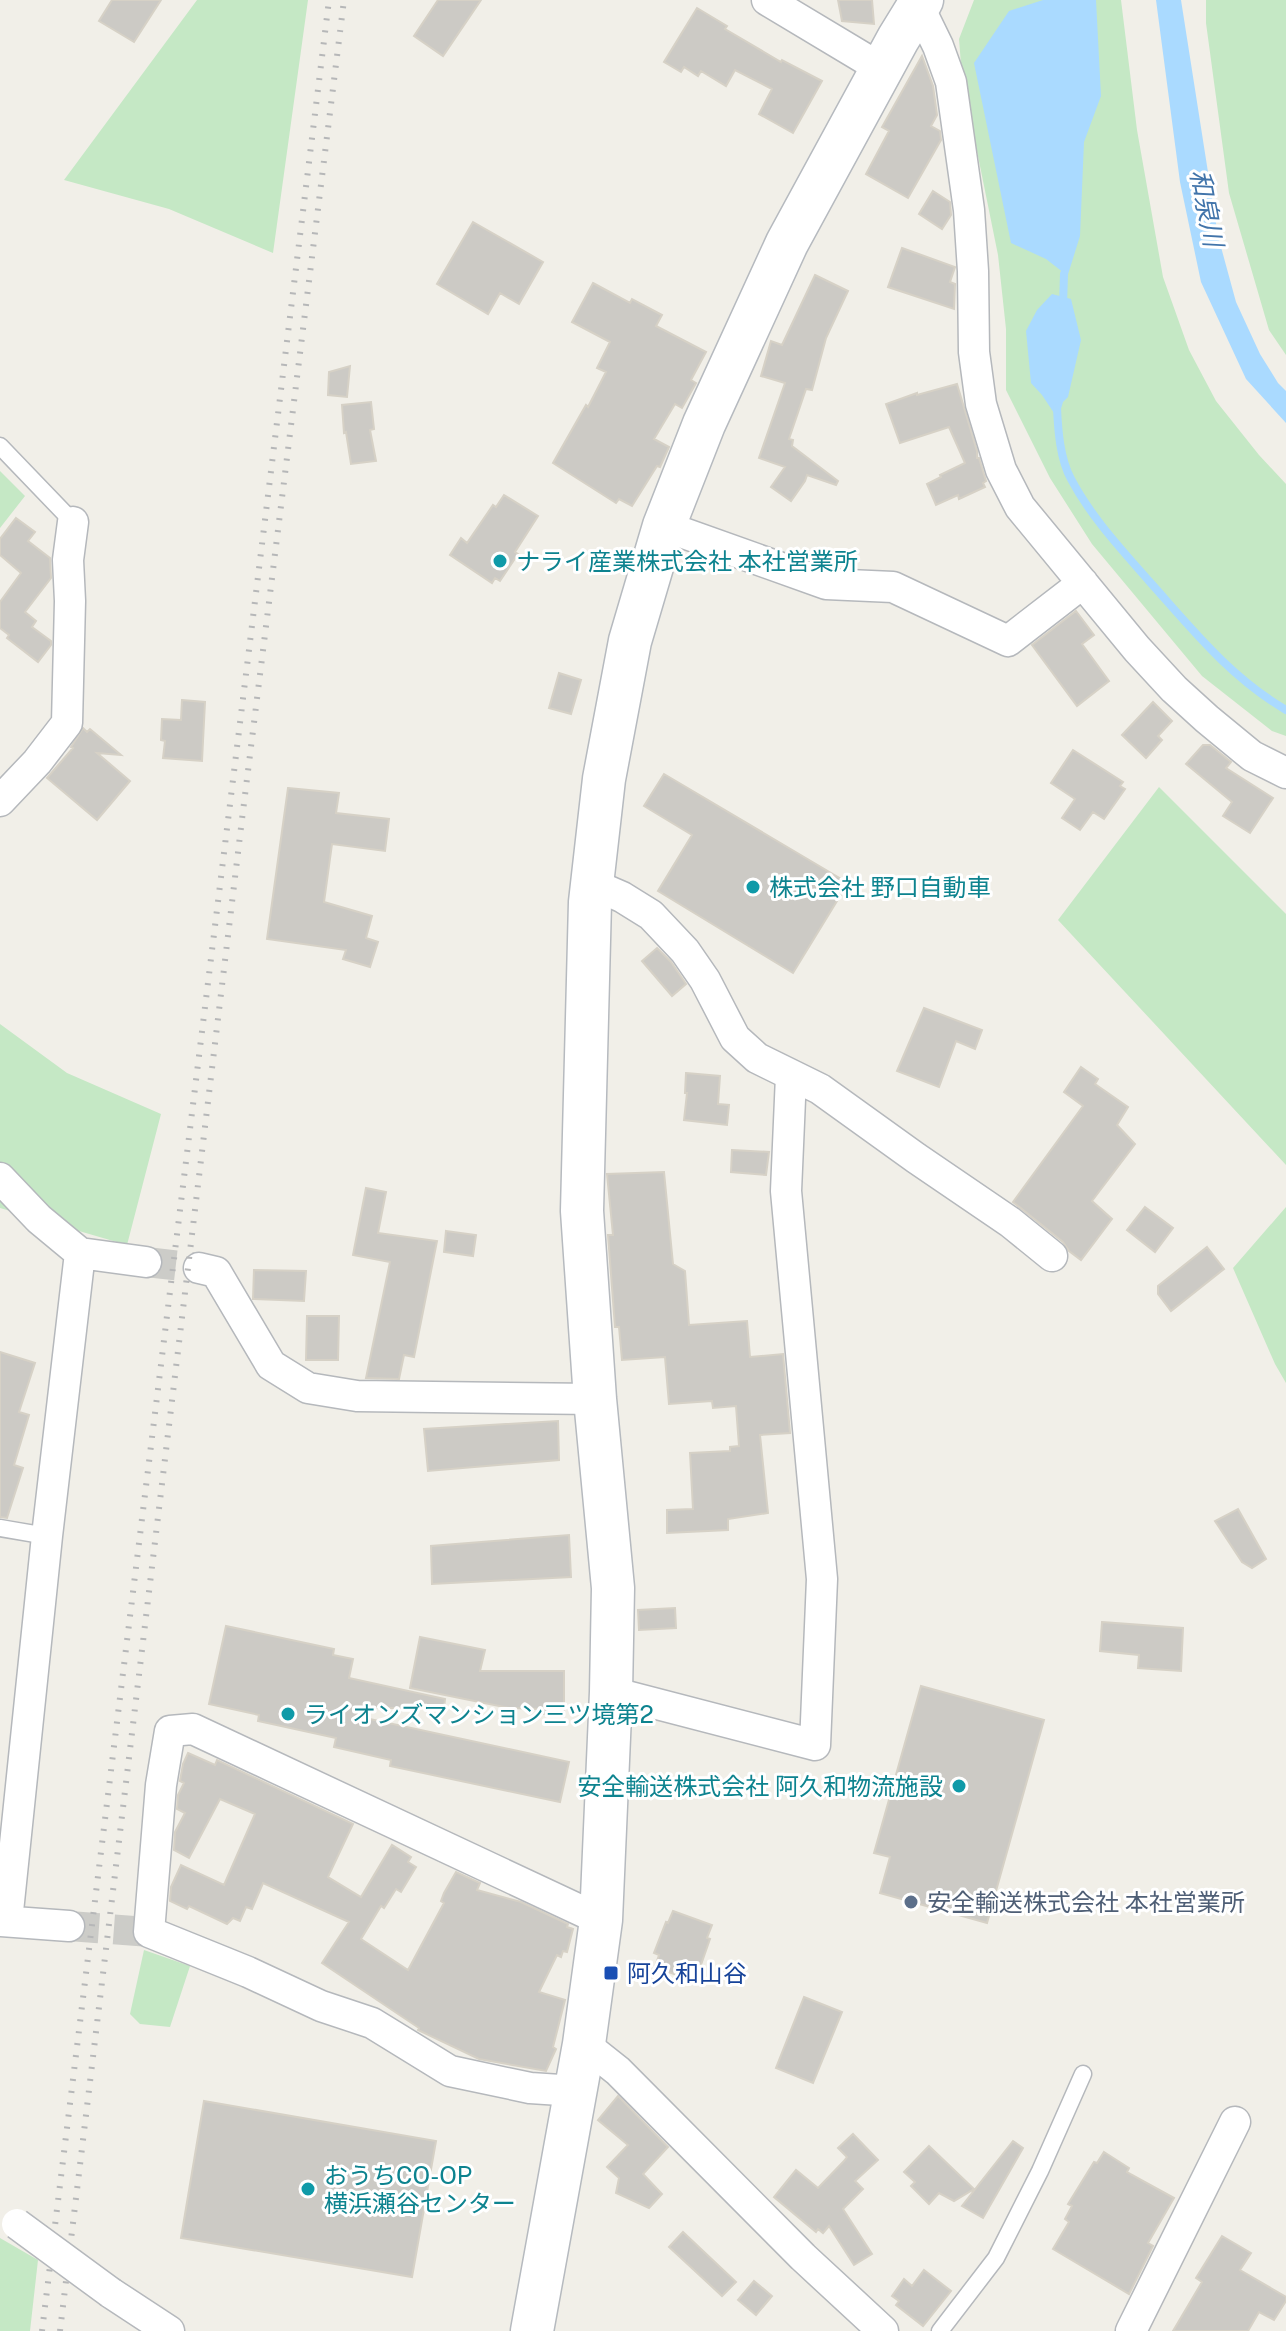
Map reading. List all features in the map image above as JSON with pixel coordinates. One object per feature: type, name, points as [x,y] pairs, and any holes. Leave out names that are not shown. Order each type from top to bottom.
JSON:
[{"type":"street","points":[[767,0],[882,69]]},
{"type":"street","points":[[532,2331],[584,2044],[601,1920],[613,1588],[595,1399],[582,1211],[590,902],[604,779],[630,641],[664,526],[704,424],[787,243],[920,3]]},
{"type":"street","points":[[920,3],[951,82],[969,210],[974,352],[981,404],[1001,470],[1020,507],[1137,649],[1174,689],[1252,756],[1286,773]]},
{"type":"street","points":[[0,801],[37,762],[67,723],[68,560],[73,522]]},
{"type":"street","points":[[664,526],[826,584],[893,587],[1008,641],[1083,583]]},
{"type":"street","points":[[592,884],[622,897],[651,915],[685,951],[705,980],[735,1038],[757,1058],[820,1089],[1010,1222],[1052,1256]]},
{"type":"street","points":[[611,1692],[815,1745],[822,1579],[786,1191],[791,1076]]},
{"type":"street","points":[[0,1178],[39,1219],[80,1253],[146,1262]]},
{"type":"street","points":[[69,1926],[4,1921],[80,1253]]},
{"type":"street","points":[[199,1268],[216,1272],[271,1365],[308,1388],[357,1396],[595,1399]]},
{"type":"street","points":[[576,2091],[530,2088],[450,2071],[372,2023],[321,2006],[149,1932],[161,1785],[170,1731],[193,1729],[601,1920]]},
{"type":"street","points":[[584,2044],[618,2071],[803,2257],[883,2331]]},
{"type":"street","points":[[1131,2331],[1235,2122]]},
{"type":"street","points":[[8,2217],[111,2293],[169,2331]]},
{"type":"lane","points":[[0,446],[73,522]]},
{"type":"lane","points":[[0,1528],[47,1536]]},
{"type":"lane","points":[[940,2331],[996,2258],[1040,2171],[1083,2074]]},
{"type":"green space","points":[[197,0],[308,0],[273,253],[169,209],[64,180]]},
{"type":"green space","points":[[974,0],[1121,0],[1137,130],[1163,277],[1189,350],[1216,401],[1286,484],[1286,736],[1272,731],[1202,676],[1092,544],[1050,478],[1006,390],[1006,329],[998,255],[962,77],[959,39]]},
{"type":"green space","points":[[1206,0],[1286,0],[1286,355],[1269,330],[1229,193],[1206,23]]},
{"type":"green space","points":[[0,471],[25,496],[0,528]]},
{"type":"green space","points":[[1159,787],[1286,914],[1286,1165],[1058,920]]},
{"type":"green space","points":[[0,1024],[67,1073],[161,1114],[127,1245],[0,1208]]},
{"type":"green space","points":[[1286,1207],[1286,1383],[1233,1268]]},
{"type":"green space","points":[[144,1950],[190,1966],[170,2027],[140,2024],[130,2014]]},
{"type":"green space","points":[[0,2238],[38,2260],[30,2331],[0,2331]]},
{"type":"water","points":[[1043,0],[1096,0],[1101,96],[1084,142],[1080,236],[1065,284],[1064,273],[1046,259],[1011,243],[974,63],[1009,11]]},
{"type":"water","name":"和泉川","points":[[1156,0],[1181,0],[1218,236],[1236,302],[1260,354],[1286,391],[1286,423],[1246,379],[1201,282],[1180,182]]},
{"type":"water","points":[[1052,294],[1071,299],[1081,340],[1068,397],[1063,402],[1058,419],[1031,383],[1026,331],[1037,310]]},
{"type":"building","points":[[112,0],[161,0],[134,42],[99,21]]},
{"type":"building","points":[[438,0],[481,0],[443,56],[414,36]]},
{"type":"building","points":[[838,0],[872,0],[874,24],[842,21]]},
{"type":"building","points":[[697,8],[727,26],[725,29],[781,62],[822,81],[793,133],[759,114],[772,89],[735,70],[726,86],[701,71],[698,76],[684,67],[681,72],[664,62]]},
{"type":"building","points":[[922,56],[933,86],[937,115],[931,126],[940,131],[941,140],[908,198],[866,174],[889,131],[882,127]]},
{"type":"building","points":[[933,191],[950,202],[951,215],[942,229],[919,214]]},
{"type":"building","points":[[473,222],[543,262],[519,304],[500,293],[488,314],[437,284]]},
{"type":"building","points":[[902,248],[955,267],[950,282],[955,284],[954,309],[888,287]]},
{"type":"building","points":[[815,275],[848,291],[826,338],[812,390],[806,389],[789,439],[793,440],[792,446],[838,481],[836,485],[807,475],[791,501],[771,487],[785,467],[759,458],[785,383],[761,376],[771,341],[782,345]]},
{"type":"building","points":[[593,283],[630,303],[632,299],[662,315],[656,326],[706,352],[691,380],[696,383],[682,408],[675,404],[654,439],[669,447],[660,467],[657,466],[632,506],[619,499],[616,503],[553,463],[606,372],[597,368],[610,342],[572,322]]},
{"type":"building","points":[[350,366],[347,397],[328,395],[329,372]]},
{"type":"building","points":[[957,384],[986,481],[983,483],[985,487],[936,505],[927,484],[965,463],[949,427],[900,443],[886,404]]},
{"type":"building","points":[[371,402],[374,429],[370,430],[376,461],[351,464],[342,405]]},
{"type":"building","points":[[504,495],[538,516],[500,581],[495,578],[492,583],[450,555],[461,538],[467,543],[493,505],[496,507]]},
{"type":"building","points":[[16,518],[35,532],[28,541],[50,558],[51,578],[25,612],[36,621],[32,627],[51,641],[38,662],[7,638],[9,635],[0,628],[0,602],[21,573],[0,555],[0,539]]},
{"type":"building","points":[[1076,611],[1094,635],[1082,644],[1109,681],[1077,706],[1032,645]]},
{"type":"building","points":[[559,673],[581,680],[571,714],[549,708]]},
{"type":"building","points":[[182,700],[205,702],[202,761],[163,758],[165,741],[161,740],[162,719],[181,720]]},
{"type":"building","points":[[1153,702],[1172,721],[1158,736],[1162,740],[1146,758],[1122,735]]},
{"type":"building","points":[[83,728],[87,732],[90,729],[121,755],[97,753],[130,781],[97,820],[47,778],[73,748]]},
{"type":"building","points":[[1203,745],[1210,745],[1231,762],[1226,768],[1273,798],[1250,833],[1223,816],[1232,802],[1186,764]]},
{"type":"building","points":[[1073,750],[1123,782],[1120,786],[1125,789],[1104,819],[1093,812],[1080,830],[1062,818],[1075,799],[1051,783]]},
{"type":"building","name":"株式会社 野口自動車","points":[[664,774],[848,883],[793,973],[658,891],[692,835],[644,806]]},
{"type":"building","points":[[288,788],[339,793],[336,813],[389,819],[385,851],[332,844],[324,902],[372,916],[366,938],[378,942],[370,967],[343,959],[346,950],[267,939]]},
{"type":"building","points":[[657,948],[686,984],[672,996],[642,961]]},
{"type":"building","points":[[924,1008],[982,1030],[975,1049],[956,1041],[939,1087],[897,1071]]},
{"type":"building","points":[[1081,1067],[1098,1079],[1095,1084],[1128,1107],[1117,1125],[1135,1144],[1092,1201],[1112,1219],[1081,1260],[1013,1202],[1083,1106],[1064,1092]]},
{"type":"building","points":[[686,1073],[720,1076],[718,1104],[729,1105],[727,1125],[684,1120]]},
{"type":"building","points":[[732,1150],[769,1152],[766,1175],[731,1172]]},
{"type":"building","points":[[664,1172],[673,1264],[685,1271],[689,1325],[747,1321],[750,1357],[783,1354],[790,1433],[760,1435],[768,1513],[728,1519],[728,1530],[667,1533],[667,1510],[693,1509],[690,1453],[730,1451],[730,1447],[739,1446],[736,1406],[713,1408],[712,1401],[669,1404],[665,1357],[622,1360],[619,1327],[615,1327],[608,1235],[613,1235],[607,1174]]},
{"type":"building","points":[[366,1188],[386,1192],[378,1233],[437,1241],[414,1357],[404,1355],[399,1379],[366,1378],[390,1262],[353,1255]]},
{"type":"building","points":[[1145,1207],[1173,1228],[1155,1252],[1127,1230]]},
{"type":"building","points":[[446,1231],[476,1235],[473,1256],[444,1252]]},
{"type":"building","points":[[1207,1247],[1224,1269],[1171,1311],[1158,1294],[1158,1286]]},
{"type":"building","points":[[254,1270],[306,1271],[304,1301],[253,1299]]},
{"type":"building","points":[[307,1316],[339,1316],[338,1360],[306,1360]]},
{"type":"building","points":[[0,1352],[35,1363],[19,1412],[29,1415],[14,1465],[23,1468],[7,1518],[0,1517]]},
{"type":"building","points":[[558,1421],[559,1460],[428,1471],[424,1429]]},
{"type":"building","points":[[1238,1509],[1266,1559],[1252,1568],[1242,1562],[1215,1521]]},
{"type":"building","points":[[569,1535],[571,1577],[432,1584],[431,1546]]},
{"type":"building","points":[[675,1608],[676,1628],[639,1630],[638,1610]]},
{"type":"building","points":[[1102,1622],[1183,1628],[1181,1671],[1138,1668],[1139,1655],[1100,1651]]},
{"type":"building","name":"ライオンズマンション三ツ境第2","points":[[226,1626],[334,1649],[333,1655],[353,1659],[349,1678],[445,1699],[444,1708],[366,1708],[365,1718],[569,1762],[560,1802],[390,1766],[391,1760],[334,1747],[336,1738],[258,1721],[259,1715],[209,1704]]},
{"type":"building","points":[[420,1637],[485,1650],[480,1671],[564,1671],[564,1714],[540,1714],[540,1709],[509,1708],[410,1688]]},
{"type":"building","name":"安全輸送株式会社 阿久和物流施設","points":[[921,1686],[1044,1720],[987,1923],[880,1893],[890,1857],[874,1853]]},
{"type":"building","points":[[188,1753],[215,1765],[217,1760],[353,1824],[328,1877],[361,1897],[392,1845],[411,1857],[408,1862],[416,1867],[401,1892],[396,1889],[384,1908],[381,1906],[361,1939],[408,1970],[444,1903],[441,1901],[444,1893],[456,1872],[480,1883],[477,1890],[521,1902],[568,1924],[567,1927],[573,1929],[567,1952],[563,1951],[561,1957],[557,1955],[539,1992],[565,2000],[553,2047],[556,2049],[546,2071],[479,2059],[418,2030],[322,1963],[349,1922],[263,1883],[252,1909],[246,1907],[240,1921],[233,1918],[227,1924],[189,1906],[187,1909],[170,1901],[171,1887],[181,1865],[224,1885],[255,1814],[220,1799],[189,1858],[174,1850],[175,1832],[185,1813],[177,1809],[178,1795],[184,1783],[180,1781],[183,1764]]},
{"type":"building","points":[[673,1911],[712,1925],[695,1982],[655,1967],[659,1955],[654,1953]]},
{"type":"building","points":[[804,1997],[842,2012],[813,2083],[776,2068]]},
{"type":"building","points":[[618,2096],[668,2147],[643,2174],[662,2194],[649,2208],[616,2193],[619,2178],[607,2167],[628,2145],[598,2120]]},
{"type":"building","name":"おうちCO-OP 横浜瀬谷センター","points":[[204,2101],[436,2141],[412,2277],[181,2238]]},
{"type":"building","points":[[853,2134],[878,2160],[855,2181],[863,2189],[843,2209],[872,2254],[854,2265],[829,2226],[823,2233],[818,2229],[816,2232],[774,2197],[796,2170],[818,2188],[847,2157],[838,2148]]},
{"type":"building","points":[[1013,2141],[1023,2148],[983,2218],[962,2206]]},
{"type":"building","points":[[929,2146],[974,2189],[954,2201],[939,2193],[929,2204],[911,2186],[915,2182],[904,2172]]},
{"type":"building","points":[[1104,2152],[1129,2168],[1127,2172],[1174,2198],[1148,2243],[1153,2246],[1129,2294],[1053,2249],[1069,2222],[1065,2219],[1072,2206],[1068,2204],[1094,2162],[1097,2163]]},
{"type":"building","points":[[683,2232],[736,2282],[722,2296],[669,2247]]},
{"type":"building","points":[[1222,2236],[1251,2253],[1240,2270],[1286,2297],[1286,2301],[1274,2320],[1259,2312],[1248,2331],[1173,2331],[1202,2282],[1196,2278]]},
{"type":"building","points":[[924,2270],[951,2291],[923,2326],[896,2305],[899,2301],[892,2296],[904,2279],[912,2286]]},
{"type":"building","points":[[754,2281],[772,2296],[756,2315],[738,2300]]},
{"type":"waterway","points":[[1063,306],[1064,274]]},
{"type":"waterway","points":[[1057,408],[1064,463],[1097,520],[1213,651],[1247,682],[1286,710]]},
{"type":"tunnel","points":[[146,1262],[199,1268]]},
{"type":"tunnel","points":[[69,1926],[149,1932]]},
{"type":"railway","points":[[42,2331],[329,0]]},
{"type":"railway","points":[[60,2331],[344,0]]},
{"type":"place","name":"ナライ産業株式会社 本社営業所","points":[[500,561]]},
{"type":"place","name":"株式会社 野口自動車","points":[[753,887]]},
{"type":"place","name":"ライオンズマンション三ツ境第2","points":[[288,1714]]},
{"type":"place","name":"安全輸送株式会社 阿久和物流施設","points":[[959,1786]]},
{"type":"place","name":"安全輸送株式会社 本社営業所","points":[[911,1902]]},
{"type":"place","name":"阿久和山谷","points":[[611,1973]]},
{"type":"place","name":"おうちCO-OP 横浜瀬谷センター","points":[[308,2189]]}]
